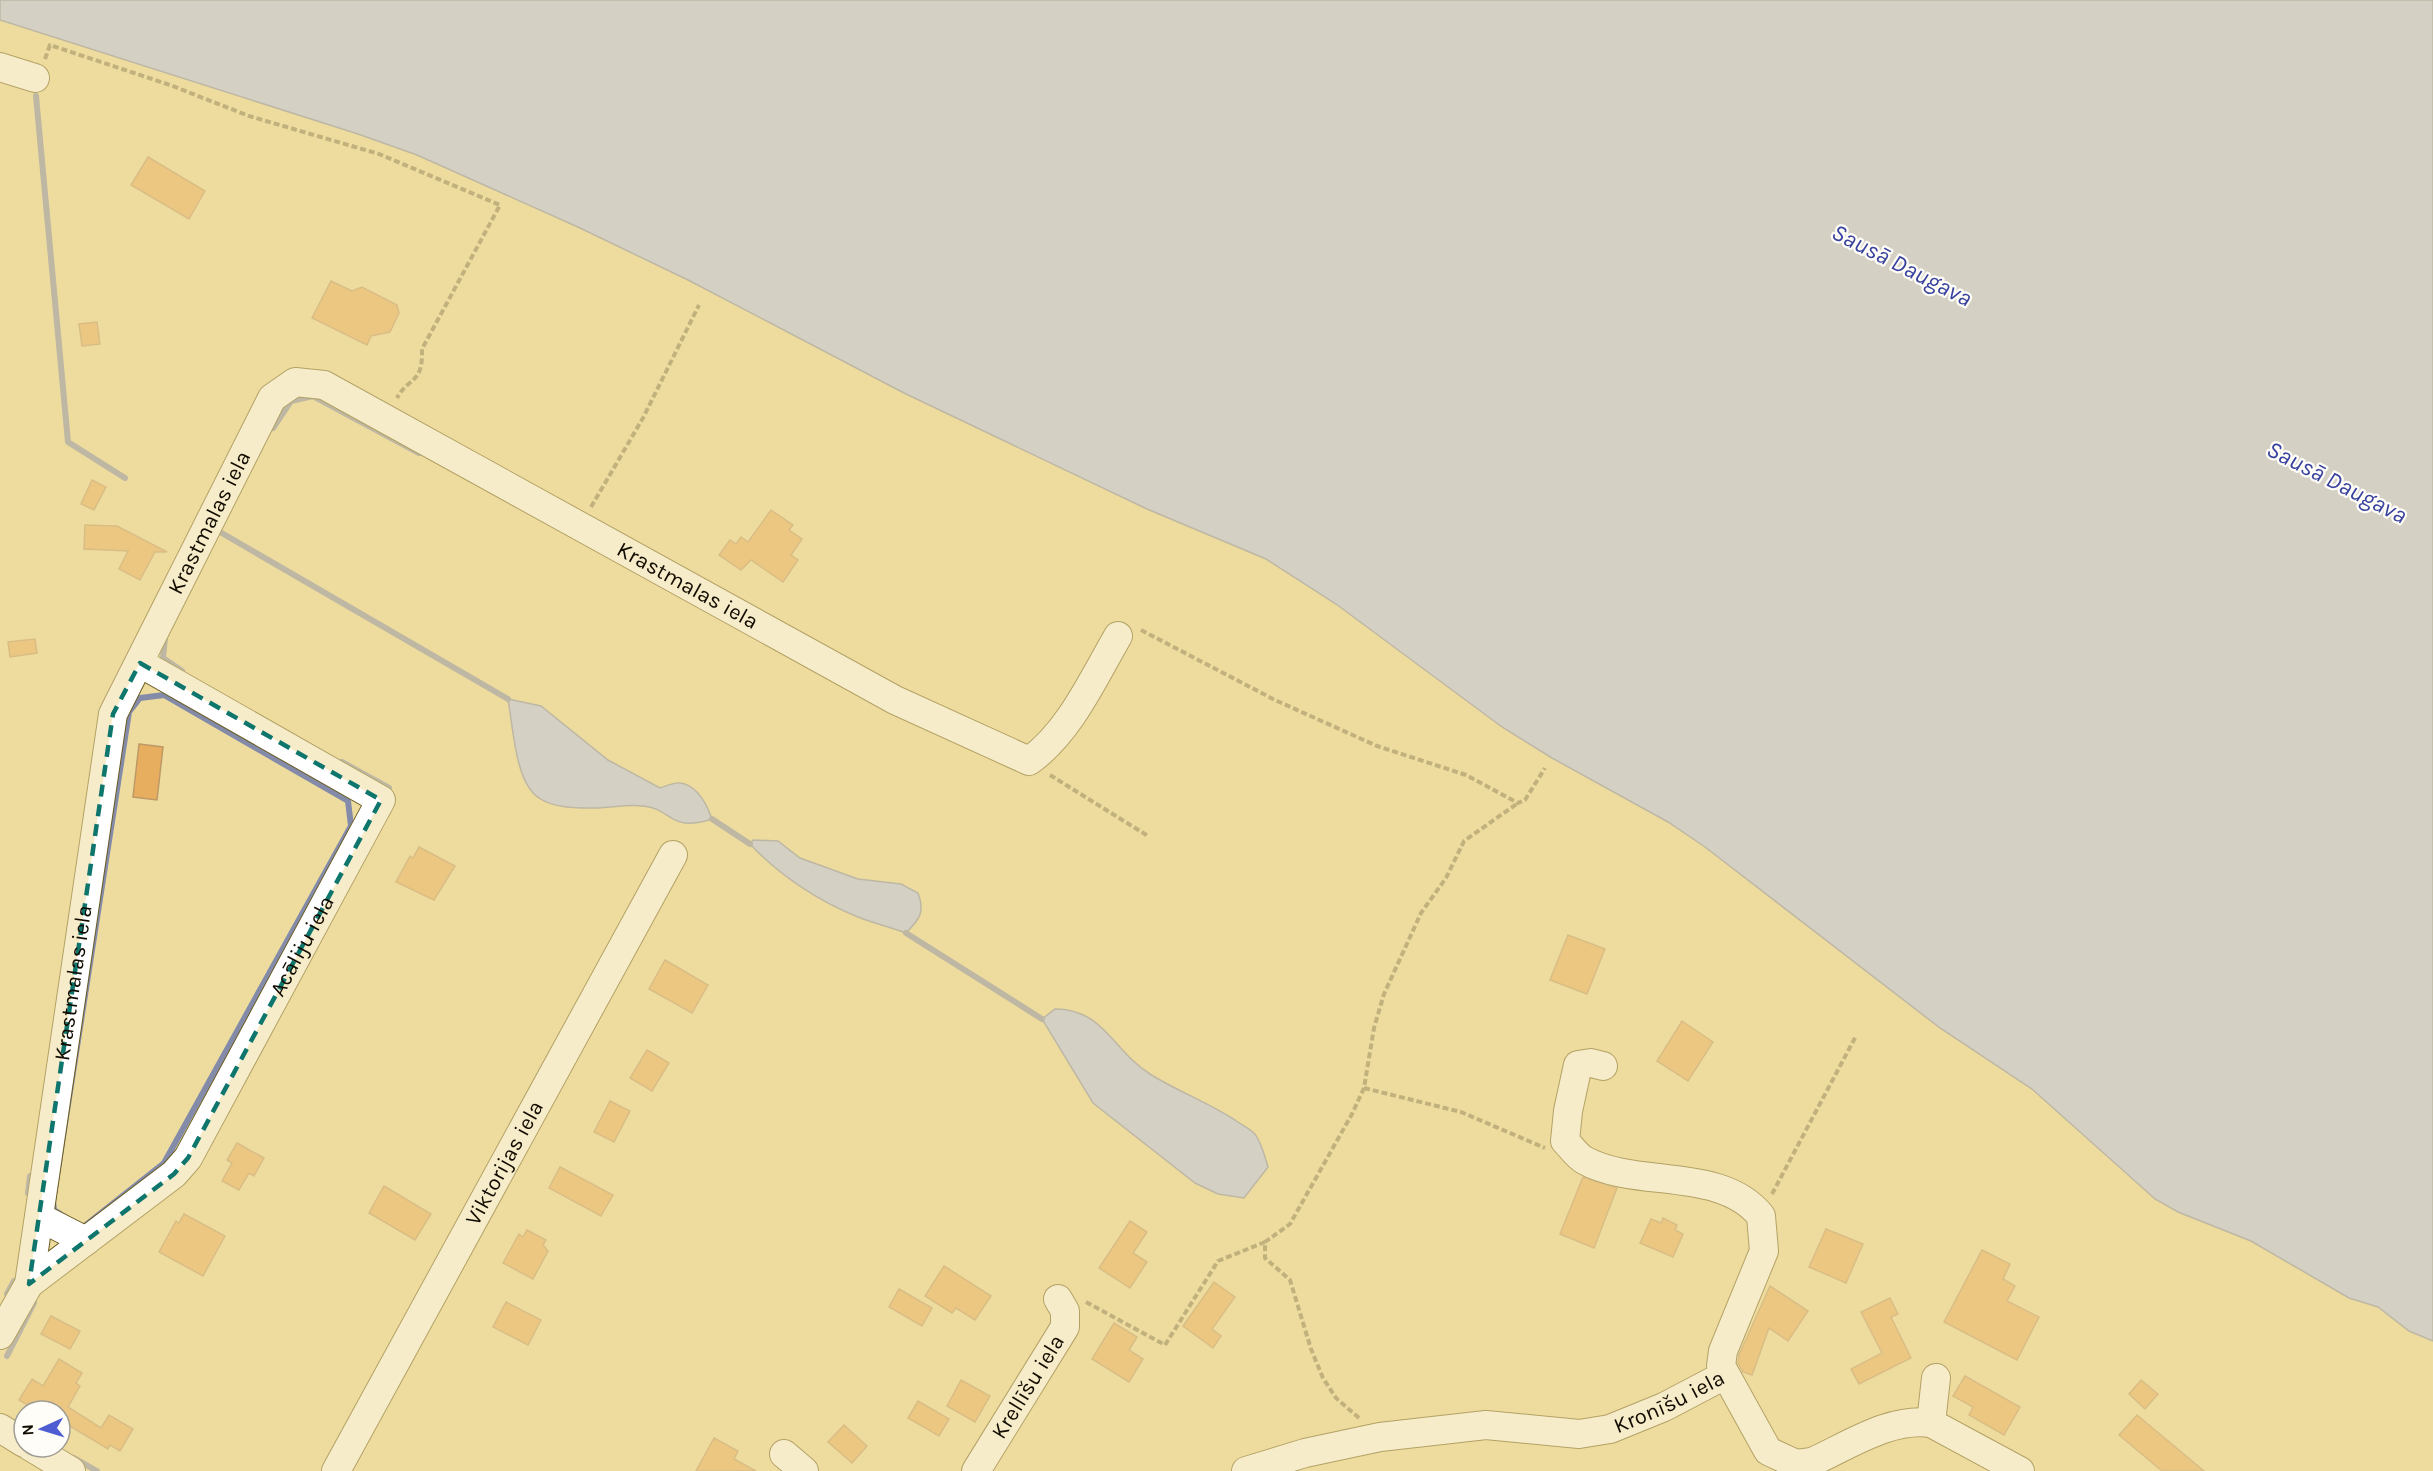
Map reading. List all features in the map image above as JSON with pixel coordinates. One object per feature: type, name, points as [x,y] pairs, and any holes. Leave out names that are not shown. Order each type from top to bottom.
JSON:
[{"type":"street","points":[[0,67],[35,78]]},
{"type":"street","name":"Krastmalas iela","points":[[0,1335],[29,1284],[113,714],[272,398],[295,382],[324,385],[895,700],[1029,761]]},
{"type":"street","points":[[1029,761],[1045,750],[1070,718],[1119,636]]},
{"type":"street","name":"Acāliju iela","points":[[29,1284],[174,1174],[188,1158],[381,800],[140,663]]},
{"type":"street","name":"Viktorijas iela","points":[[336,1471],[673,855]]},
{"type":"street","points":[[1604,1066],[1591,1063],[1578,1065],[1568,1111],[1565,1141],[1583,1160],[1616,1172],[1719,1189],[1741,1198],[1761,1216]]},
{"type":"street","name":"Kronīšu iela","points":[[1246,1471],[1305,1453],[1380,1437],[1486,1425],[1580,1434],[1610,1429],[1664,1407],[1725,1375],[1721,1366],[1723,1351],[1764,1251],[1761,1216]]},
{"type":"street","points":[[39,1218],[86,1241]]},
{"type":"street","name":"Krellīšu iela","points":[[976,1471],[1065,1327],[1065,1311],[1071,1300]]},
{"type":"street","points":[[1725,1375],[1768,1451],[1796,1464],[1812,1462],[1900,1423],[1931,1423],[2020,1471]]},
{"type":"street","points":[[1931,1423],[1936,1378]]},
{"type":"street","points":[[51,1459],[71,1471]]},
{"type":"path","points":[[35,78],[50,45],[170,85],[249,116],[379,154],[500,205],[422,350],[423,366],[412,384],[401,390],[386,419]]},
{"type":"path","points":[[580,525],[643,418],[699,305]]},
{"type":"path","points":[[1119,636],[1126,630],[1138,629],[1152,634],[1275,700],[1377,746],[1466,775],[1518,803]]},
{"type":"path","points":[[1029,761],[1148,836]]},
{"type":"path","points":[[1071,1300],[1165,1344],[1218,1261],[1265,1242],[1290,1224],[1364,1088],[1374,1029],[1384,994],[1421,913],[1446,878],[1464,841],[1525,800],[1545,768]]},
{"type":"path","points":[[1761,1216],[1856,1036]]},
{"type":"path","points":[[1364,1088],[1461,1112],[1542,1149],[1565,1141]]},
{"type":"path","points":[[1265,1242],[1265,1258],[1290,1280],[1311,1349],[1323,1378],[1336,1398],[1380,1437]]},
{"type":"highlighted area","points":[[140,663],[381,800],[188,1158],[174,1174],[29,1284],[113,714]]},
{"type":"water","name":"Sausā Daugava","points":[[0,0],[2433,0],[2433,1341],[2409,1331],[2378,1307],[2349,1298],[2251,1241],[2178,1212],[2155,1199],[2032,1089],[1940,1028],[1705,847],[1668,822],[1552,758],[1502,727],[1336,604],[1266,559],[1147,509],[904,393],[690,281],[580,228],[417,155],[358,134],[0,20]]},
{"type":"water","points":[[508,699],[541,706],[608,760],[660,788],[678,783],[692,788],[704,802],[712,819],[687,823],[679,822],[660,811],[643,806],[593,808],[558,806],[539,798],[531,791],[520,767]]},
{"type":"water","points":[[753,840],[778,841],[800,858],[858,879],[901,884],[918,893],[921,905],[920,915],[906,933],[843,911],[786,877],[750,844]]},
{"type":"water","points":[[1055,1009],[1072,1011],[1085,1016],[1097,1024],[1137,1065],[1150,1074],[1254,1133],[1261,1145],[1268,1167],[1244,1198],[1218,1194],[1195,1183],[1093,1103],[1042,1019]]},
{"type":"building","points":[[148,157],[205,191],[189,219],[131,185]]},
{"type":"building","points":[[331,281],[352,291],[362,287],[397,305],[399,313],[390,332],[371,336],[367,345],[312,318]]},
{"type":"building","points":[[97,322],[100,344],[82,346],[79,324]]},
{"type":"building","points":[[92,480],[106,487],[94,510],[81,504]]},
{"type":"building","points":[[771,510],[793,525],[789,530],[802,539],[791,555],[798,560],[783,582],[751,560],[741,570],[719,555],[730,540],[736,544],[741,537],[748,542]]},
{"type":"building","points":[[85,525],[117,526],[167,552],[155,552],[140,580],[119,569],[128,551],[84,549]]},
{"type":"building","points":[[35,639],[37,653],[10,657],[8,642]]},
{"type":"building","points":[[139,744],[163,747],[157,800],[133,797]]},
{"type":"building","points":[[419,847],[455,866],[434,900],[396,882],[410,856],[413,858]]},
{"type":"building","points":[[1568,935],[1605,949],[1587,994],[1550,980]]},
{"type":"building","points":[[665,960],[708,985],[692,1013],[649,989]]},
{"type":"building","points":[[1682,1021],[1713,1042],[1688,1081],[1657,1061]]},
{"type":"building","points":[[647,1050],[669,1063],[652,1091],[630,1078]]},
{"type":"building","points":[[610,1101],[630,1111],[614,1142],[594,1132]]},
{"type":"building","points":[[237,1143],[264,1158],[254,1176],[249,1173],[239,1190],[222,1181],[232,1163],[227,1160]]},
{"type":"building","points":[[560,1167],[613,1195],[601,1216],[549,1188]]},
{"type":"building","points":[[1583,1177],[1617,1188],[1594,1248],[1560,1234]]},
{"type":"building","points":[[384,1186],[431,1214],[415,1240],[369,1213]]},
{"type":"building","points":[[184,1214],[225,1236],[203,1276],[159,1252],[176,1221],[179,1223]]},
{"type":"building","points":[[1663,1218],[1677,1225],[1675,1230],[1683,1234],[1673,1257],[1640,1243],[1651,1219],[1661,1223]]},
{"type":"building","points":[[1130,1221],[1147,1232],[1133,1253],[1147,1262],[1130,1288],[1099,1268]]},
{"type":"building","points":[[1826,1229],[1863,1244],[1846,1283],[1809,1267]]},
{"type":"building","points":[[527,1230],[546,1240],[543,1245],[548,1251],[533,1279],[503,1263],[519,1234],[523,1237]]},
{"type":"building","points":[[1982,1250],[2010,1264],[2003,1279],[2015,1286],[2007,1301],[2039,1317],[2017,1360],[1944,1322]]},
{"type":"building","points":[[944,1266],[991,1296],[975,1320],[956,1308],[952,1313],[925,1296]]},
{"type":"building","points":[[1214,1282],[1235,1297],[1212,1329],[1221,1336],[1213,1348],[1183,1326]]},
{"type":"building","points":[[1770,1286],[1808,1311],[1788,1341],[1769,1328],[1752,1375],[1743,1372],[1738,1363],[1739,1355]]},
{"type":"building","points":[[899,1289],[932,1308],[922,1326],[889,1307]]},
{"type":"building","points":[[1890,1298],[1898,1314],[1891,1317],[1911,1358],[1859,1384],[1851,1369],[1882,1353],[1861,1312]]},
{"type":"building","points":[[506,1302],[541,1320],[528,1345],[493,1327]]},
{"type":"building","points":[[51,1316],[80,1331],[70,1349],[41,1334]]},
{"type":"building","points":[[1114,1323],[1137,1337],[1129,1350],[1143,1359],[1129,1382],[1092,1359]]},
{"type":"building","points":[[59,1359],[82,1373],[76,1383],[80,1386],[72,1400],[20,1399],[32,1379],[43,1386]]},
{"type":"building","points":[[1965,1376],[2020,1407],[2004,1435],[1969,1415],[1973,1407],[1953,1396]]},
{"type":"building","points":[[961,1380],[990,1396],[975,1422],[947,1406]]},
{"type":"building","points":[[2141,1380],[2158,1394],[2145,1409],[2129,1394]]},
{"type":"building","points":[[918,1401],[949,1419],[939,1436],[908,1418]]},
{"type":"building","points":[[72,1410],[101,1428],[109,1415],[133,1429],[120,1451],[110,1445],[108,1449],[72,1427]]},
{"type":"building","points":[[2137,1415],[2204,1471],[2162,1471],[2119,1435]]},
{"type":"building","points":[[844,1425],[867,1446],[852,1463],[828,1442]]},
{"type":"building","points":[[714,1438],[738,1451],[734,1459],[756,1471],[696,1471]]},
{"type":"waterway","points":[[36,96],[68,442],[125,478]]},
{"type":"waterway","points":[[273,428],[291,401],[313,396],[419,453]]},
{"type":"waterway","points":[[220,532],[508,699]]},
{"type":"waterway","points":[[165,638],[163,658],[182,671]]},
{"type":"waterway","points":[[164,695],[348,801],[351,826],[164,1163],[82,1228],[54,1210],[53,1201],[129,712],[140,698],[164,695]]},
{"type":"waterway","points":[[342,762],[389,788]]},
{"type":"waterway","points":[[712,819],[750,844]]},
{"type":"waterway","points":[[906,933],[1042,1019]]},
{"type":"waterway","points":[[28,1193],[30,1176]]},
{"type":"waterway","points":[[7,1294],[14,1281]]},
{"type":"waterway","points":[[7,1356],[34,1303]]},
{"type":"waterway","points":[[74,1458],[97,1471]]}]
